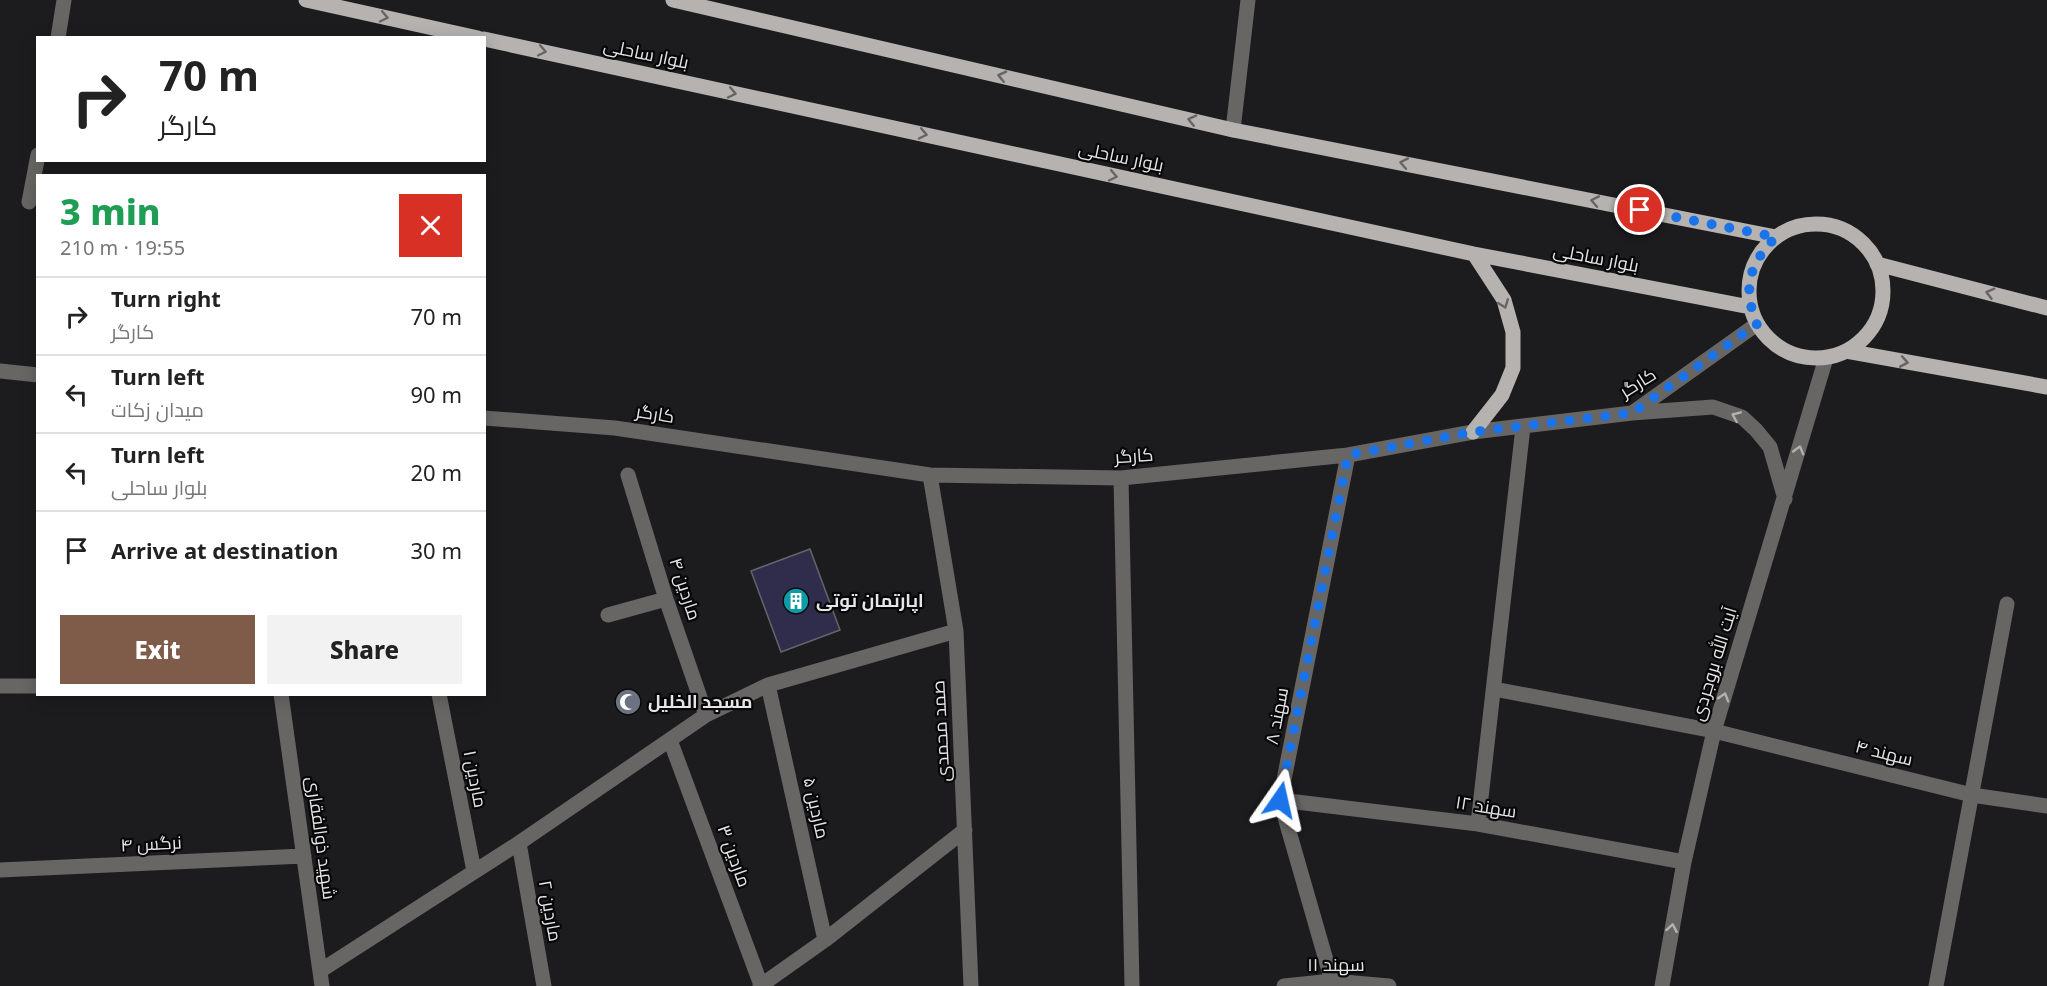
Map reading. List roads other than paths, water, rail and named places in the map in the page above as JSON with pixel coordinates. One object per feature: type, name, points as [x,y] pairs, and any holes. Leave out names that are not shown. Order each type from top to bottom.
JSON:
[{"type":"main road","points":[[306,0],[469,36]]},
{"type":"main road","points":[[673,0],[1233,130],[1776,237]]},
{"type":"main road","name":"بلوار ساحلی","points":[[486,39],[1474,254],[1750,307]]},
{"type":"main road","points":[[1818,224],[1847,231],[1869,250],[1877,264],[1883,288],[1879,314],[1867,335],[1846,351],[1826,358],[1806,358],[1786,352],[1770,340],[1757,324],[1750,307],[1749,288],[1753,268],[1762,251],[1776,237],[1789,230],[1803,225],[1818,224]]},
{"type":"main road","points":[[1473,432],[1502,394],[1513,368],[1513,332],[1504,300],[1474,254]]},
{"type":"main road","points":[[1877,264],[2047,308]]},
{"type":"main road","points":[[1846,351],[2047,387]]},
{"type":"street","points":[[58,36],[64,0]]},
{"type":"street","points":[[1233,130],[1248,0]]},
{"type":"street","points":[[29,202],[37,162]]},
{"type":"street","name":"کارگر","points":[[486,418],[615,428],[930,475],[1121,478],[1348,455],[1473,432],[1632,413],[1757,324]]},
{"type":"street","name":"آیت الله بروجردی","points":[[1662,986],[1684,862],[1714,731],[1826,358]]},
{"type":"street","points":[[0,371],[36,375]]},
{"type":"street","points":[[1632,413],[1713,407],[1742,417],[1770,447],[1785,499]]},
{"type":"street","points":[[1478,824],[1523,427]]},
{"type":"street","name":"سهند ۸","points":[[1332,983],[1280,800],[1348,455]]},
{"type":"street","name":"ماردین ۴","points":[[628,475],[666,599],[706,715]]},
{"type":"street","name":"صمد محمدی","points":[[930,475],[956,631],[971,986]]},
{"type":"street","points":[[1121,478],[1132,986]]},
{"type":"street","points":[[608,615],[666,599]]},
{"type":"street","points":[[1936,986],[2007,604]]},
{"type":"street","points":[[321,979],[706,715],[768,685],[956,631]]},
{"type":"street","name":"ماردین ۵","points":[[768,685],[825,940]]},
{"type":"street","points":[[0,686],[36,686]]},
{"type":"street","name":"سهند ۴","points":[[1494,689],[1714,731],[1972,795],[2047,806]]},
{"type":"street","name":"شهید ذوالفقاری","points":[[281,696],[321,979]]},
{"type":"street","name":"ماردین ۱","points":[[439,696],[474,872]]},
{"type":"street","name":"ماردین ۳","points":[[670,740],[761,985]]},
{"type":"street","name":"سهند ۱۲","points":[[1280,800],[1478,824],[1684,862]]},
{"type":"street","points":[[761,985],[825,940],[965,830]]},
{"type":"street","name":"ماردین ۲","points":[[519,843],[544,986]]},
{"type":"street","name":"نرگس ۴","points":[[0,870],[304,856]]},
{"type":"street","name":"سهند ۱۱","points":[[1284,986],[1332,983],[1389,986]]},
{"type":"place","name":"اپارتمان توتی","points":[[796,601]]},
{"type":"place","name":"مسجد الخلیل","points":[[628,702]]}]
